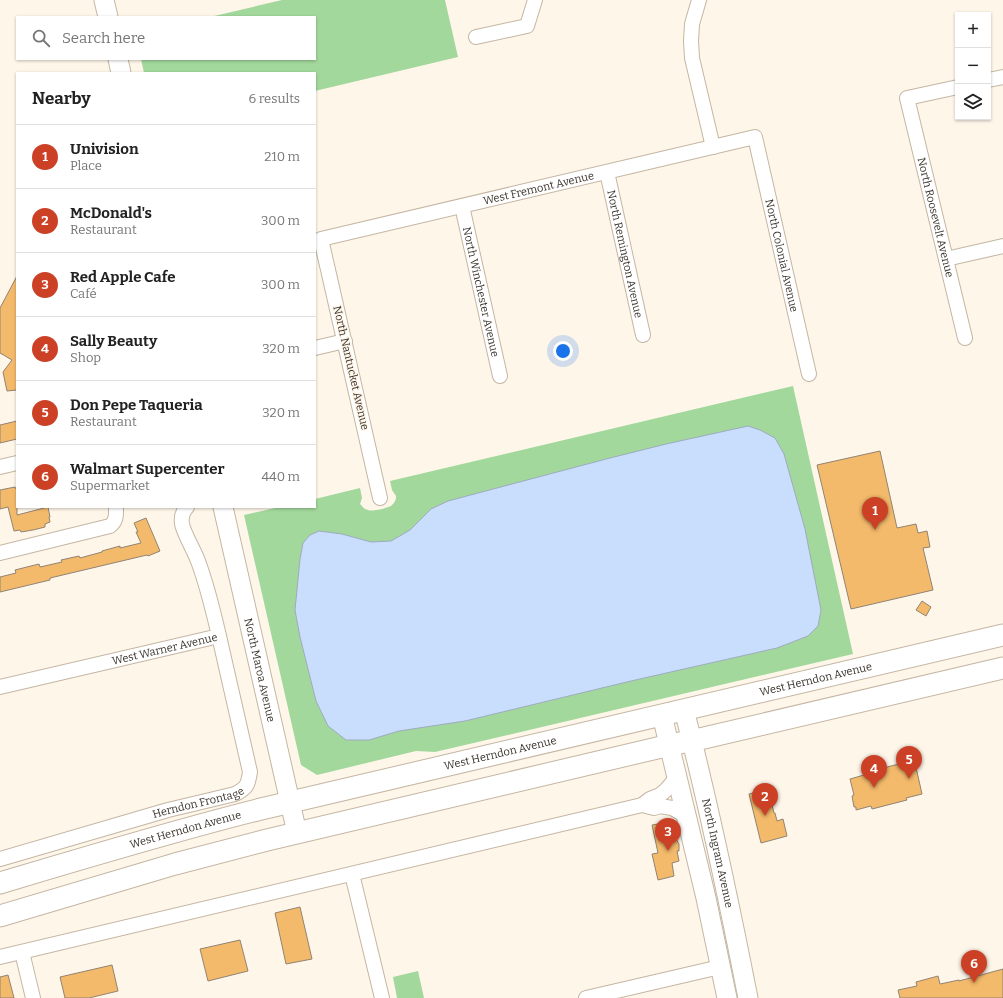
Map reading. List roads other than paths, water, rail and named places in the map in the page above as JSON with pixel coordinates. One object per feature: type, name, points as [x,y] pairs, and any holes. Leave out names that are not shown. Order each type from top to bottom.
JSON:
[{"type":"main road","name":"West Herndon Avenue","points":[[0,883],[118,847],[217,820],[1003,635]]},
{"type":"main road","points":[[0,916],[175,864],[297,833],[1003,668]]},
{"type":"street","points":[[104,0],[108,16]]},
{"type":"street","points":[[476,37],[527,26],[535,0]]},
{"type":"street","points":[[699,0],[692,24],[690,41],[692,58],[713,147]]},
{"type":"street","points":[[118,60],[121,72]]},
{"type":"street","points":[[991,79],[1003,77]]},
{"type":"street","name":"North Roosevelt Avenue","points":[[955,88],[907,98],[965,338]]},
{"type":"street","name":"West Fremont Avenue","points":[[321,239],[755,137]]},
{"type":"street","name":"North Colonial Avenue","points":[[755,137],[809,374]]},
{"type":"street","name":"North Remington Avenue","points":[[607,172],[643,335]]},
{"type":"street","name":"North Winchester Avenue","points":[[462,206],[500,376]]},
{"type":"street","name":"North Nantucket Avenue","points":[[321,239],[380,498]]},
{"type":"street","points":[[946,259],[1003,246]]},
{"type":"street","points":[[316,348],[345,341]]},
{"type":"street","points":[[0,467],[16,463]]},
{"type":"street","points":[[0,553],[110,526],[114,523],[116,508]]},
{"type":"street","name":"West Warner Avenue","points":[[0,686],[219,636],[208,591],[198,560],[181,522],[182,515],[186,508]]},
{"type":"street","name":"North Maroa Avenue","points":[[222,508],[297,833]]},
{"type":"street","name":"Herndon Frontage","points":[[0,859],[168,810],[235,794],[247,785],[250,772],[219,636]]},
{"type":"street","name":"North Ingram Avenue","points":[[684,710],[729,903],[748,998]]},
{"type":"street","name":"North Ingram Avenue","points":[[662,715],[706,898],[727,998]]},
{"type":"street","points":[[0,957],[642,805],[650,799],[660,795],[677,778]]},
{"type":"street","points":[[642,805],[654,808],[660,806],[672,808],[686,816]]},
{"type":"street","points":[[352,874],[382,998]]},
{"type":"street","points":[[706,898],[718,915],[736,991],[742,997],[748,998]]},
{"type":"street","points":[[22,952],[33,998]]},
{"type":"street","points":[[586,998],[720,967]]},
{"type":"water","points":[[748,426],[760,430],[775,438],[784,454],[805,529],[821,610],[818,626],[808,636],[777,648],[465,721],[399,731],[369,740],[346,740],[328,726],[316,701],[295,610],[303,543],[310,535],[319,531],[342,534],[371,542],[391,541],[410,530],[431,509],[448,501],[666,444]]},
{"type":"place","name":"Univision","points":[[875,530]]},
{"type":"place","name":"Don Pepe Taqueria","points":[[909,779]]},
{"type":"place","name":"Sally Beauty","points":[[874,788]]},
{"type":"place","name":"McDonald's","points":[[765,816]]},
{"type":"place","name":"Red Apple Cafe","points":[[668,851]]},
{"type":"place","name":"Walmart Supercenter","points":[[974,983]]}]
